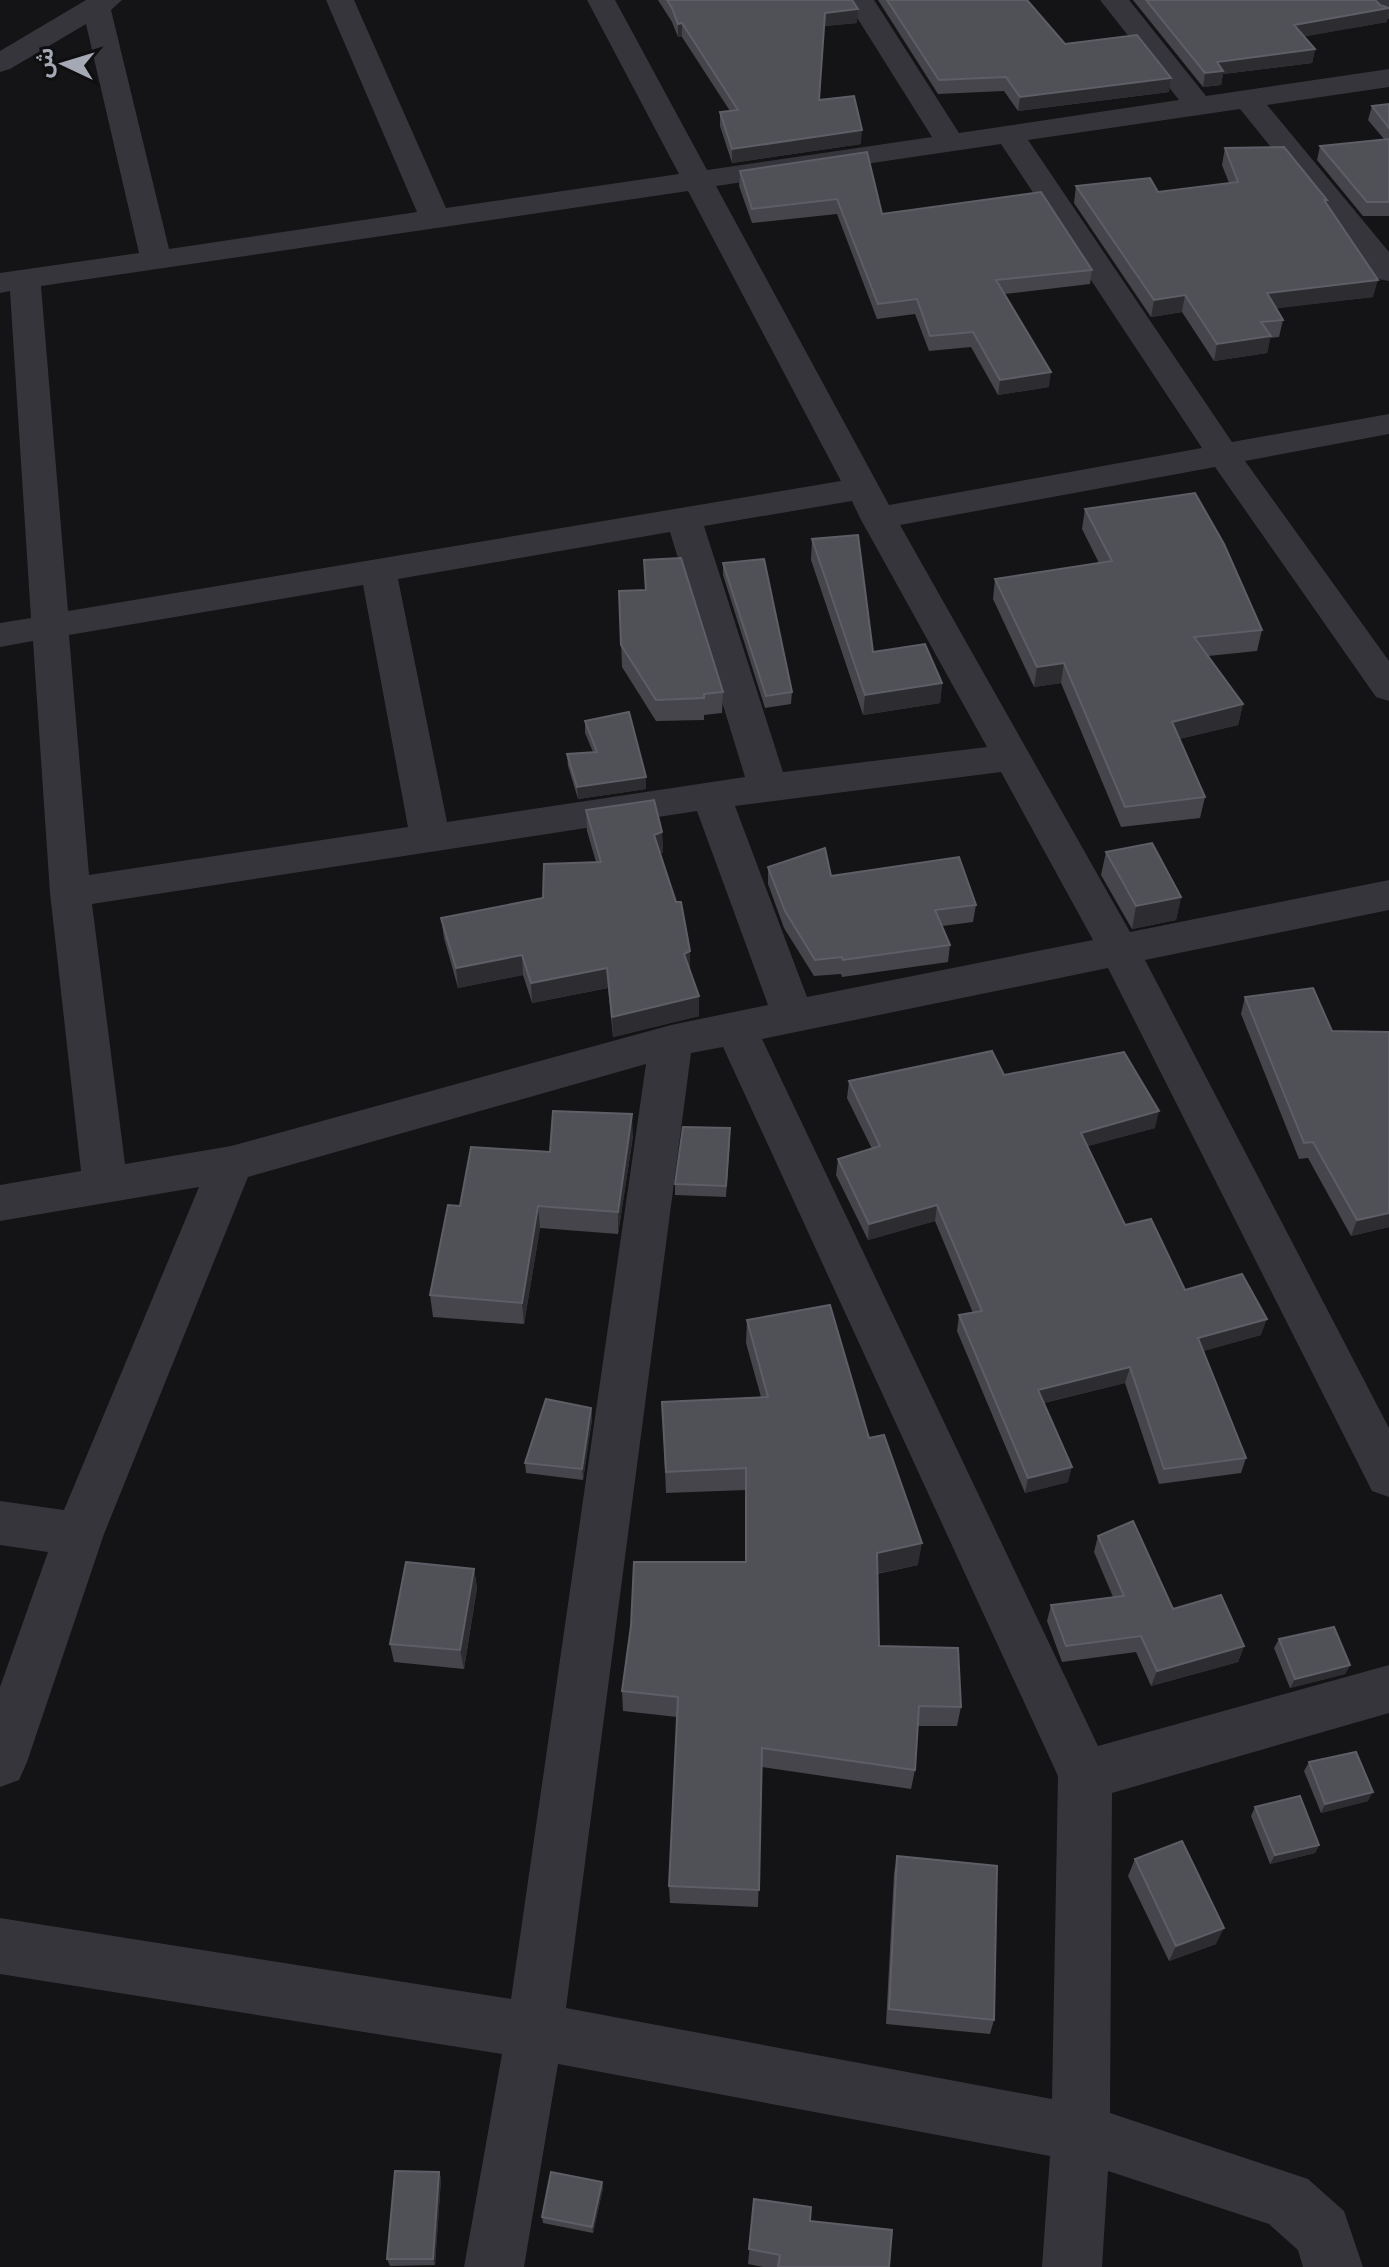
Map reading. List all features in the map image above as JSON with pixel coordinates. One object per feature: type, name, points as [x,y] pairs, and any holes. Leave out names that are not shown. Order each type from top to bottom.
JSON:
[{"type":"street","points":[[340,0],[435,218]]},
{"type":"street","points":[[601,0],[870,503],[1119,949],[1389,1476]]},
{"type":"street","points":[[860,0],[950,142]]},
{"type":"street","points":[[1114,0],[1199,106]]},
{"type":"street","points":[[1378,0],[1389,11]]},
{"type":"street","points":[[0,63],[102,3],[156,258]]},
{"type":"street","points":[[105,1183],[70,893],[52,627],[12,282],[156,258],[1389,78]]},
{"type":"street","points":[[1247,99],[1389,272]]},
{"type":"street","points":[[1009,134],[1223,454],[1389,688]]},
{"type":"street","points":[[0,635],[684,519],[870,503],[1223,454],[1389,424]]},
{"type":"street","points":[[684,519],[768,787]]},
{"type":"street","points":[[378,571],[430,838]]},
{"type":"street","points":[[70,893],[711,795],[1012,757]]},
{"type":"street","points":[[711,795],[793,1016]]},
{"type":"street","points":[[0,1203],[231,1164],[671,1041],[1389,895]]},
{"type":"street","points":[[736,1028],[1085,1775],[1081,2133],[1072,2267]]},
{"type":"street","points":[[494,2267],[535,2031],[671,1041]]},
{"type":"street","points":[[0,1762],[79,1534],[231,1164]]},
{"type":"street","points":[[0,1523],[79,1534]]},
{"type":"street","points":[[1085,1775],[1389,1689]]},
{"type":"street","points":[[0,1946],[535,2031],[1081,2133],[1287,2200],[1323,2232],[1333,2267]]},
{"type":"building","points":[[667,0],[852,0],[858,9],[825,13],[819,100],[854,96],[862,130],[732,149],[720,112],[738,110],[682,23],[678,24]]},
{"type":"building","points":[[887,0],[1027,0],[1065,44],[1137,35],[1171,78],[1020,97],[1006,77],[939,80]]},
{"type":"building","points":[[1146,0],[1375,0],[1389,8],[1294,25],[1315,49],[1217,62],[1223,71],[1205,73]]},
{"type":"building","points":[[1389,104],[1389,128],[1372,106]]},
{"type":"building","points":[[1389,139],[1389,202],[1367,202],[1320,146]]},
{"type":"building","points":[[1284,147],[1327,200],[1324,200],[1378,280],[1267,293],[1283,320],[1261,322],[1271,336],[1217,344],[1185,295],[1154,300],[1076,186],[1150,178],[1158,192],[1238,182],[1225,148]]},
{"type":"building","points":[[867,152],[882,214],[1041,192],[1092,270],[996,280],[1051,372],[1000,380],[973,332],[930,336],[917,299],[878,304],[837,199],[752,209],[740,171]]},
{"type":"building","points":[[1195,493],[1224,544],[1262,630],[1194,637],[1243,704],[1172,722],[1205,797],[1125,807],[1064,663],[1037,667],[995,579],[1112,561],[1085,509]]},
{"type":"building","points":[[858,535],[873,652],[925,644],[942,683],[865,695],[812,539]]},
{"type":"building","points":[[681,558],[723,692],[704,694],[704,698],[656,700],[621,645],[619,591],[646,590],[644,560]]},
{"type":"building","points":[[764,559],[792,692],[766,696],[723,563]]},
{"type":"building","points":[[629,712],[646,777],[577,787],[567,754],[597,752],[585,721]]},
{"type":"building","points":[[654,800],[662,832],[654,835],[676,902],[681,902],[690,951],[684,954],[699,996],[612,1017],[607,968],[531,983],[522,955],[456,968],[441,918],[543,898],[544,864],[601,862],[586,810]]},
{"type":"building","points":[[1152,843],[1181,897],[1136,906],[1106,852]]},
{"type":"building","points":[[825,848],[831,876],[959,857],[976,905],[935,910],[950,945],[843,960],[842,957],[815,960],[785,911],[768,867]]},
{"type":"building","points":[[1313,988],[1332,1031],[1389,1032],[1389,1213],[1357,1220],[1313,1142],[1304,1143],[1245,997]]},
{"type":"building","points":[[992,1051],[1004,1075],[1124,1052],[1159,1111],[1081,1133],[1125,1225],[1151,1219],[1185,1290],[1242,1274],[1267,1319],[1198,1338],[1246,1458],[1164,1469],[1130,1367],[1038,1390],[1072,1467],[1028,1478],[959,1315],[982,1311],[937,1205],[869,1224],[838,1159],[880,1146],[849,1081]]},
{"type":"building","points":[[553,1111],[632,1114],[618,1212],[538,1206],[522,1303],[430,1295],[448,1205],[460,1206],[471,1147],[550,1152]]},
{"type":"building","points":[[683,1127],[730,1128],[726,1186],[675,1184]]},
{"type":"building","points":[[830,1305],[869,1438],[884,1435],[922,1543],[877,1553],[879,1646],[958,1648],[961,1707],[919,1706],[915,1770],[762,1748],[759,1890],[669,1886],[678,1697],[622,1691],[631,1626],[634,1562],[746,1562],[746,1468],[666,1472],[662,1402],[768,1397],[747,1320]]},
{"type":"building","points":[[546,1399],[591,1408],[582,1469],[525,1463]]},
{"type":"building","points":[[1133,1521],[1173,1609],[1221,1595],[1244,1646],[1157,1671],[1141,1636],[1066,1646],[1051,1605],[1124,1596],[1098,1536]]},
{"type":"building","points":[[406,1562],[474,1569],[460,1650],[390,1644]]},
{"type":"building","points":[[1334,1627],[1350,1665],[1295,1679],[1279,1639]]},
{"type":"building","points":[[1356,1752],[1373,1792],[1325,1804],[1309,1762]]},
{"type":"building","points":[[1300,1796],[1319,1845],[1275,1855],[1255,1807]]},
{"type":"building","points":[[1182,1841],[1224,1928],[1176,1946],[1135,1859]]},
{"type":"building","points":[[897,1856],[997,1866],[994,2020],[889,2009]]},
{"type":"building","points":[[395,2171],[439,2172],[433,2259],[387,2259]]},
{"type":"building","points":[[551,2172],[602,2182],[592,2227],[542,2217]]},
{"type":"building","points":[[754,2199],[811,2207],[810,2221],[892,2230],[889,2267],[778,2267],[780,2255],[749,2249]]}]
